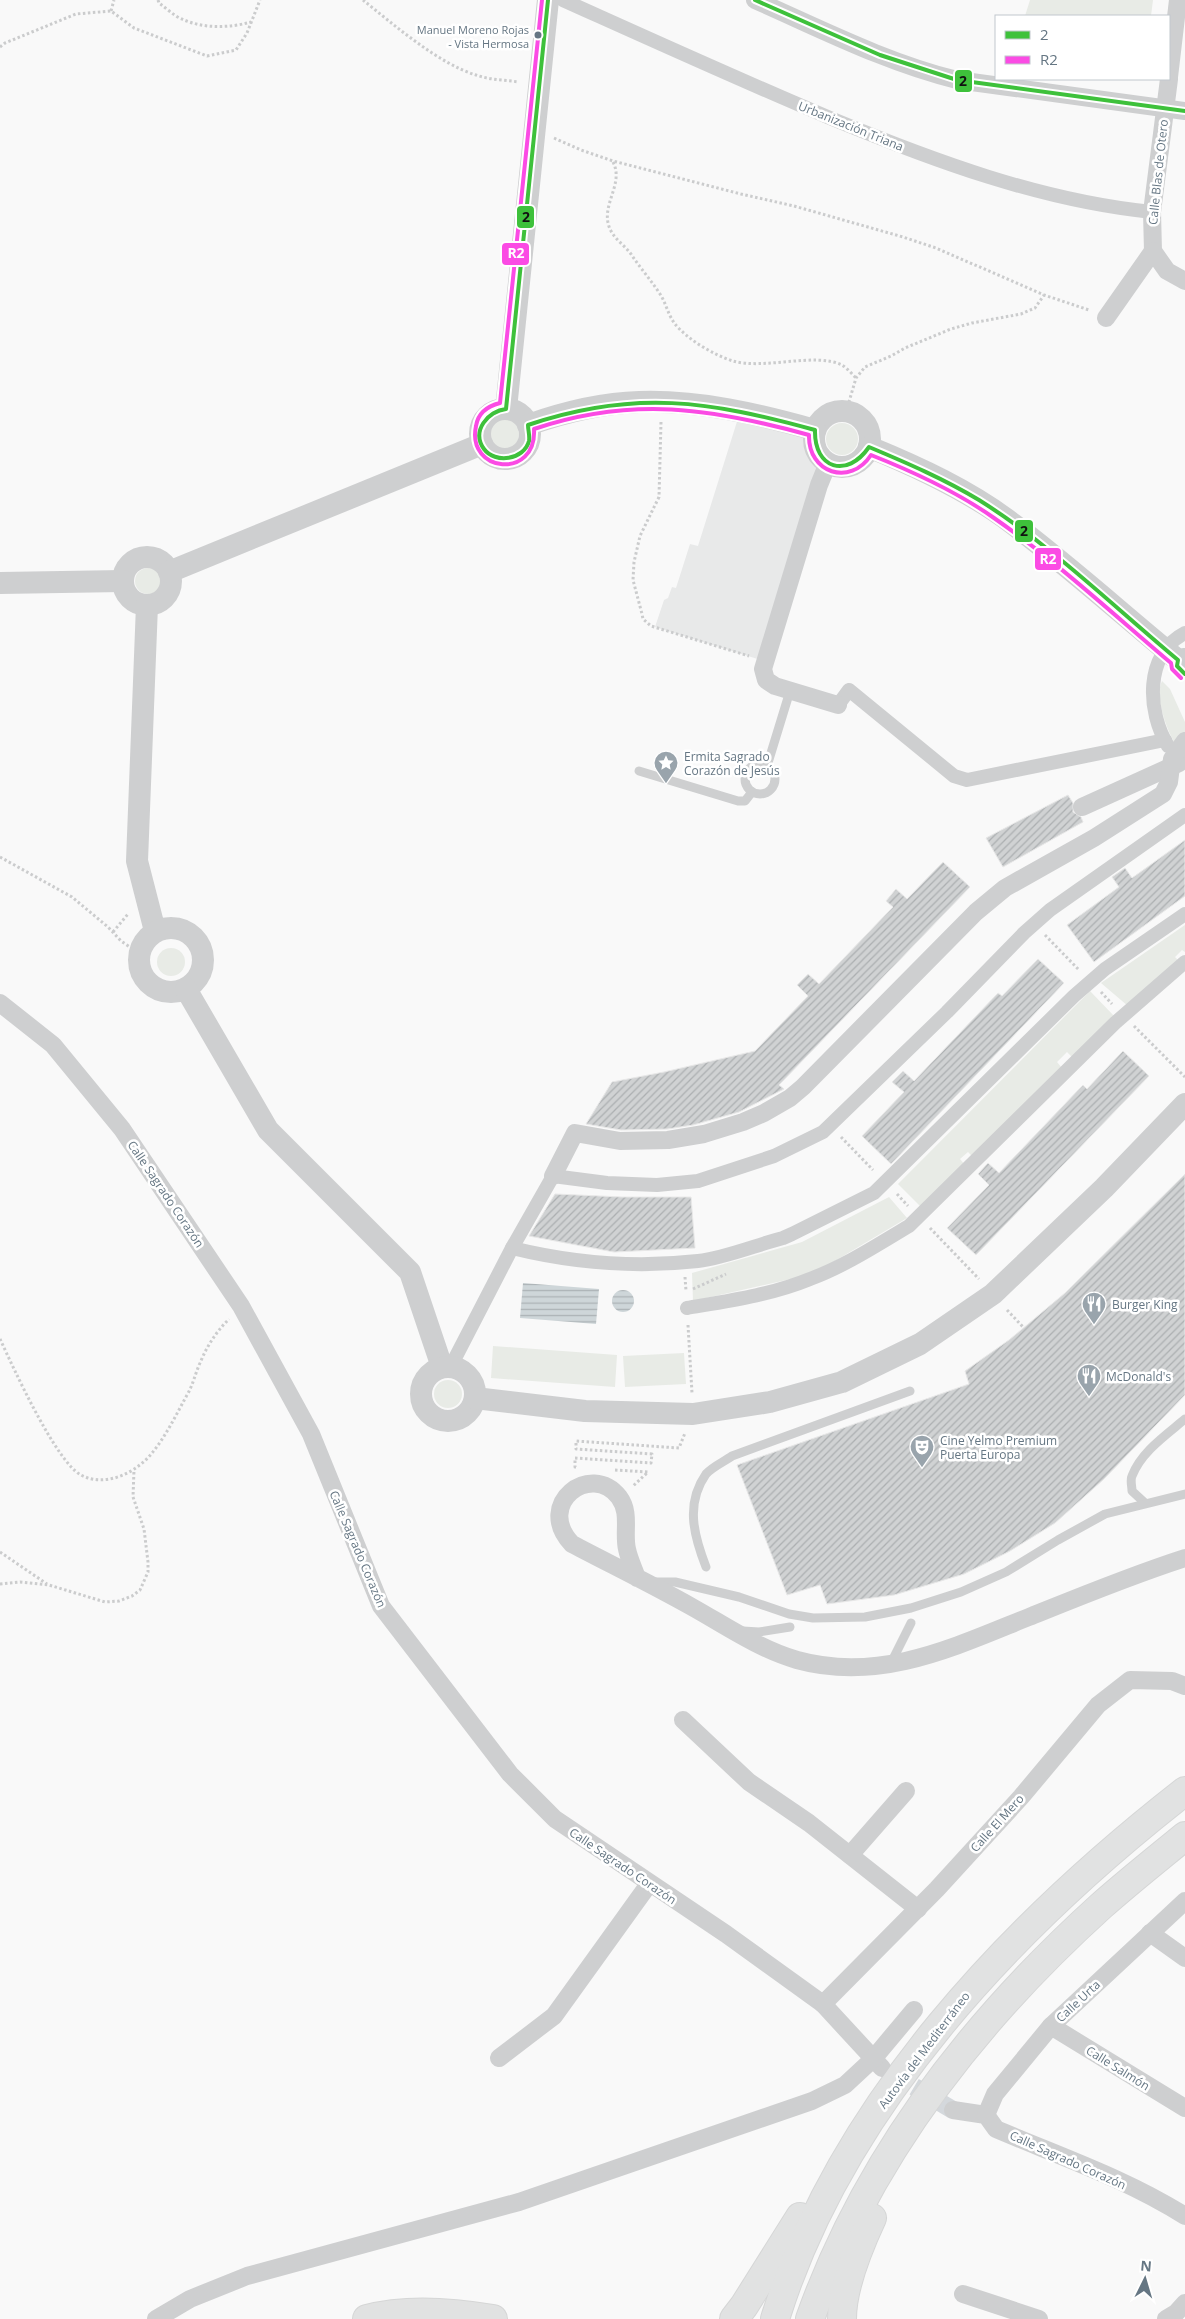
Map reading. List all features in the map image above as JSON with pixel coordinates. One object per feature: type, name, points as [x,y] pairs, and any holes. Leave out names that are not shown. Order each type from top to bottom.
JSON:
[{"type":"highway","name":"Autovía del Mediterráneo","points":[[775,2319],[785,2286],[810,2228],[835,2180],[892,2088],[973,1986],[1056,1902],[1142,1825],[1185,1791]]},
{"type":"highway","points":[[810,2319],[824,2280],[856,2212],[916,2113],[978,2033],[1057,1948],[1101,1906],[1185,1836]]},
{"type":"highway","points":[[842,2319],[848,2286],[862,2239],[886,2190],[916,2113]]},
{"type":"highway","points":[[734,2319],[803,2211],[835,2180]]},
{"type":"highway","points":[[367,2319],[420,2312],[454,2313],[492,2319]]},
{"type":"street","points":[[506,409],[548,0]]},
{"type":"street","name":"Urbanización Triana","points":[[563,0],[766,91],[901,148],[1058,197],[1114,208],[1152,212]]},
{"type":"street","points":[[755,0],[908,67],[935,75],[957,80],[1185,111]]},
{"type":"street","name":"Calle Blas de Otero","points":[[1170,69],[1178,0]]},
{"type":"street","name":"Calle Blas de Otero","points":[[1153,251],[1152,212],[1169,80]]},
{"type":"street","points":[[1106,318],[1153,251],[1167,271],[1185,281]]},
{"type":"street","points":[[528,424],[553,416],[604,406],[638,402],[661,402],[726,408],[815,430]]},
{"type":"street","points":[[506,409],[519,414],[528,424],[530,437],[528,443],[514,457],[496,457],[482,444],[480,430],[486,417],[492,412],[506,409]]},
{"type":"street","points":[[836,412],[846,412],[855,414],[867,428],[869,447],[865,454],[852,465],[844,467],[828,463],[822,459],[814,445],[815,430],[820,422],[827,415],[836,412]]},
{"type":"street","points":[[169,572],[482,444]]},
{"type":"street","points":[[869,447],[958,489],[1012,523],[1178,661]]},
{"type":"street","points":[[828,463],[764,661],[762,669],[766,680],[775,686],[838,705],[849,690],[954,776],[967,780],[1178,755]]},
{"type":"street","points":[[140,558],[156,559],[163,563],[169,572],[171,585],[168,592],[157,603],[147,605],[130,598],[126,592],[123,581],[128,565],[140,558]]},
{"type":"street","points":[[0,583],[123,581]]},
{"type":"street","points":[[147,605],[137,861],[156,931]]},
{"type":"street","points":[[1178,661],[1177,637],[1185,633]]},
{"type":"street","points":[[1178,661],[1156,666],[1153,684],[1155,710],[1160,732],[1178,755]]},
{"type":"street","points":[[1082,807],[1178,755]]},
{"type":"street","points":[[446,1367],[575,1133],[620,1141],[668,1140],[704,1134],[743,1122],[790,1098],[976,912],[1013,884],[1088,842],[1162,794],[1169,782],[1178,755]]},
{"type":"street","points":[[553,1176],[624,1184],[657,1185],[698,1181],[774,1156],[824,1132],[1034,924],[1050,910],[1185,815]]},
{"type":"street","points":[[512,1248],[545,1256],[612,1265],[699,1261],[792,1234],[874,1193],[1074,996],[1105,968],[1185,914]]},
{"type":"street","points":[[176,927],[194,936],[200,945],[204,954],[200,975],[186,989],[169,992],[153,987],[140,970],[140,954],[147,938],[156,931],[176,927]]},
{"type":"street","points":[[687,1308],[746,1298],[810,1279],[909,1226],[1124,1016],[1185,962]]},
{"type":"street","points":[[186,989],[268,1130],[410,1272],[446,1367]]},
{"type":"street","name":"Calle Sagrado Corazón","points":[[0,1003],[53,1045],[122,1129],[241,1306],[311,1434],[381,1606],[510,1774],[555,1819],[726,1934],[823,2004],[877,2063]]},
{"type":"street","points":[[475,1398],[585,1412],[693,1414],[770,1402],[842,1382],[920,1344],[992,1294],[1104,1188],[1185,1104]]},
{"type":"street","points":[[446,1367],[467,1374],[472,1380],[475,1398],[467,1413],[460,1418],[442,1420],[427,1410],[421,1394],[423,1384],[434,1371],[446,1367]]},
{"type":"street","points":[[641,1580],[626,1549],[624,1508],[619,1498],[611,1489],[601,1485],[589,1484],[578,1487],[568,1493],[562,1502],[558,1514],[559,1525],[564,1536],[572,1544],[771,1650],[796,1660],[830,1668],[890,1665],[929,1656],[1140,1573],[1185,1558]]},
{"type":"street","name":"Calle El Mero","points":[[823,2004],[918,1908],[1021,1796],[1098,1705],[1130,1680],[1172,1681],[1185,1686]]},
{"type":"street","points":[[683,1720],[749,1782],[809,1823],[918,1908]]},
{"type":"street","points":[[850,1855],[906,1791]]},
{"type":"street","points":[[500,2058],[554,2016],[649,1884]]},
{"type":"street","name":"Calle Urta","points":[[986,2114],[995,2094],[1051,2026],[1185,1901]]},
{"type":"street","points":[[1150,1933],[1185,1958]]},
{"type":"street","points":[[156,2319],[190,2299],[248,2276],[519,2202],[812,2101],[845,2085],[877,2063],[914,2010]]},
{"type":"street","name":"Calle Salmón","points":[[1051,2026],[1185,2108]]},
{"type":"street","points":[[953,2110],[986,2114]]},
{"type":"street","name":"Calle Sagrado Corazón","points":[[986,2114],[996,2129],[1112,2179],[1170,2206],[1185,2216]]},
{"type":"street","points":[[962,2294],[1039,2319]]},
{"type":"street","points":[[1166,2319],[1176,2313],[1185,2303]]},
{"type":"lane","points":[[767,766],[790,690]]},
{"type":"lane","points":[[761,764],[767,766],[772,770],[775,784],[766,793],[752,792],[745,781],[749,769],[761,764]]},
{"type":"lane","points":[[639,771],[738,801],[745,800],[752,792]]},
{"type":"lane","points":[[706,1567],[694,1536],[694,1500],[707,1473],[732,1456],[910,1391]]},
{"type":"lane","points":[[1145,1503],[1132,1491],[1131,1478],[1140,1461],[1155,1444],[1185,1419]]},
{"type":"lane","points":[[641,1580],[675,1582],[739,1597],[789,1614],[813,1618],[865,1616],[911,1608],[961,1592],[1006,1572],[1105,1514],[1185,1494]]},
{"type":"lane","points":[[890,1665],[911,1623]]},
{"type":"lane","points":[[733,1630],[760,1632],[790,1627]]},
{"type":"path","points":[[111,11],[114,0]]},
{"type":"path","points":[[158,0],[159,3],[181,19],[200,24],[233,27],[252,22]]},
{"type":"path","points":[[0,47],[5,43],[76,14],[111,11],[134,28],[207,56],[236,50],[247,33],[260,0]]},
{"type":"path","points":[[363,0],[406,34],[450,63],[476,76],[539,84]]},
{"type":"path","points":[[534,132],[558,139],[581,150],[613,161],[794,206],[903,237],[936,248],[1044,295],[1085,309],[1095,310],[1106,318]]},
{"type":"path","points":[[613,161],[618,170],[617,180],[609,201],[606,217],[611,232],[628,249],[661,295],[666,309],[676,325],[712,352],[733,361],[757,363],[828,361],[843,365],[856,378]]},
{"type":"path","points":[[846,412],[856,378],[865,367],[905,348],[972,322],[1021,314],[1035,308],[1044,295]]},
{"type":"path","points":[[661,402],[659,497],[640,536],[634,562],[633,580],[643,619],[651,626],[764,661]]},
{"type":"path","points":[[0,856],[72,897],[108,927],[121,941],[140,954]]},
{"type":"path","points":[[1034,924],[1068,959]]},
{"type":"path","points":[[1124,1016],[1185,1077]]},
{"type":"path","points":[[830,1126],[866,1162]]},
{"type":"path","points":[[892,1189],[973,1272]]},
{"type":"path","points":[[0,1339],[28,1399],[73,1470],[81,1475],[102,1480],[114,1478],[134,1470],[151,1455],[191,1388],[199,1364],[215,1333],[241,1306]]},
{"type":"path","points":[[584,1468],[575,1467],[575,1458],[651,1463],[652,1454],[576,1449],[576,1441],[679,1448],[693,1414],[688,1327]]},
{"type":"path","points":[[0,1584],[20,1582],[49,1585],[105,1602],[119,1601],[132,1596],[140,1590],[148,1572],[148,1562],[144,1529],[133,1497],[134,1470]]},
{"type":"path","points":[[612,1470],[648,1472],[619,1498]]},
{"type":"path","points":[[0,1552],[49,1585]]},
{"type":"shaded area","points":[[1030,0],[1153,0],[1151,15],[1025,15]]},
{"type":"shaded area","points":[[740,412],[814,437],[814,445],[822,459],[764,661],[655,627],[664,600],[668,598],[672,587],[676,588],[690,544],[698,546]]},
{"type":"shaded area","points":[[503,418],[509,419],[514,423],[518,428],[518,440],[514,445],[509,449],[503,450],[497,449],[492,445],[488,440],[487,434],[488,428],[492,423],[497,419]]},
{"type":"shaded area","points":[[842,423],[854,427],[858,439],[854,451],[842,455],[830,451],[826,439],[830,427]]},
{"type":"shaded area","points":[[148,568],[157,572],[161,581],[157,590],[148,594],[139,590],[135,581],[139,572]]},
{"type":"shaded area","points":[[1162,681],[1170,689],[1185,722],[1185,757],[1174,742],[1165,721],[1160,698]]},
{"type":"shaded area","points":[[1185,925],[1185,952],[1182,950],[1175,957],[1180,962],[1128,1006],[1101,983]]},
{"type":"shaded area","points":[[171,948],[181,952],[185,962],[181,972],[171,976],[161,972],[157,962],[161,952]]},
{"type":"shaded area","points":[[1090,991],[1115,1017],[1072,1057],[1067,1052],[1057,1062],[1062,1068],[973,1157],[968,1152],[960,1159],[965,1165],[922,1208],[898,1184]]},
{"type":"shaded area","points":[[889,1197],[907,1218],[813,1274],[693,1301],[692,1273],[802,1242]]},
{"type":"shaded area","points":[[523,1283],[599,1289],[596,1324],[520,1318]]},
{"type":"shaded area","points":[[623,1290],[631,1293],[634,1301],[631,1309],[623,1312],[615,1309],[612,1301],[615,1293]]},
{"type":"shaded area","points":[[493,1346],[617,1355],[615,1387],[491,1378]]},
{"type":"shaded area","points":[[684,1353],[686,1384],[625,1387],[623,1356]]},
{"type":"shaded area","points":[[448,1380],[458,1384],[462,1394],[458,1404],[448,1408],[438,1404],[434,1394],[438,1384]]},
{"type":"building","points":[[1068,795],[1073,803],[1073,812],[1081,817],[1083,822],[1003,867],[986,838]]},
{"type":"building","points":[[1185,840],[1185,896],[1094,962],[1067,925],[1119,887],[1112,877],[1125,868],[1132,878]]},
{"type":"building","points":[[943,862],[970,887],[779,1085],[784,1089],[739,1112],[693,1125],[667,1129],[621,1130],[586,1124],[612,1082],[755,1051],[808,996],[797,985],[808,974],[819,984],[893,907],[886,901],[896,889],[907,899]]},
{"type":"building","points":[[1038,959],[1064,983],[891,1164],[862,1136],[904,1092],[892,1082],[903,1071],[914,1081],[998,993],[1002,996]]},
{"type":"building","points":[[1123,1051],[1149,1076],[976,1255],[947,1228],[989,1185],[978,1174],[988,1163],[999,1173],[1083,1085],[1087,1089]]},
{"type":"building","points":[[1185,1174],[1185,1395],[1104,1479],[1055,1523],[1010,1551],[964,1574],[894,1595],[827,1604],[820,1585],[787,1595],[737,1465],[969,1384],[965,1371],[1009,1340],[1065,1293]]},
{"type":"building","points":[[555,1194],[622,1197],[691,1197],[695,1248],[614,1252],[529,1236]]},
{"type":"tunnel","points":[[891,2073],[953,2110]]},
{"type":"transit line","name":"R2","points":[[542,0],[500,403],[484,411],[477,421],[476,442],[481,453],[491,461],[502,464],[514,463],[525,457],[532,445],[534,429],[605,412],[638,409],[672,410],[738,418],[809,435],[815,459],[832,471],[842,473],[852,471],[862,465],[871,455],[934,483],[980,508],[1040,552],[1084,588],[1171,663],[1172,669],[1181,678]]},
{"type":"transit line","name":"2","points":[[548,0],[506,409],[493,414],[483,423],[479,435],[484,449],[495,457],[509,458],[515,456],[526,447],[529,441],[528,425],[566,414],[638,403],[706,406],[741,412],[815,430],[816,443],[820,454],[833,465],[842,466],[851,463],[869,447],[952,485],[1006,518],[1056,556],[1178,660],[1177,666],[1185,674]]},
{"type":"transit line","name":"2","points":[[755,0],[880,55],[957,80],[1185,111]]},
{"type":"place","name":"Manuel Moreno Rojas - Vista Hermosa","points":[[538,35]]},
{"type":"place","name":"Ermita Sagrado Corazón de Jesús","points":[[666,784]]},
{"type":"place","name":"Burger King","points":[[1094,1325]]},
{"type":"place","name":"McDonald's","points":[[1089,1397]]},
{"type":"place","name":"Cine Yelmo Premium Puerta Europa","points":[[922,1468]]}]
